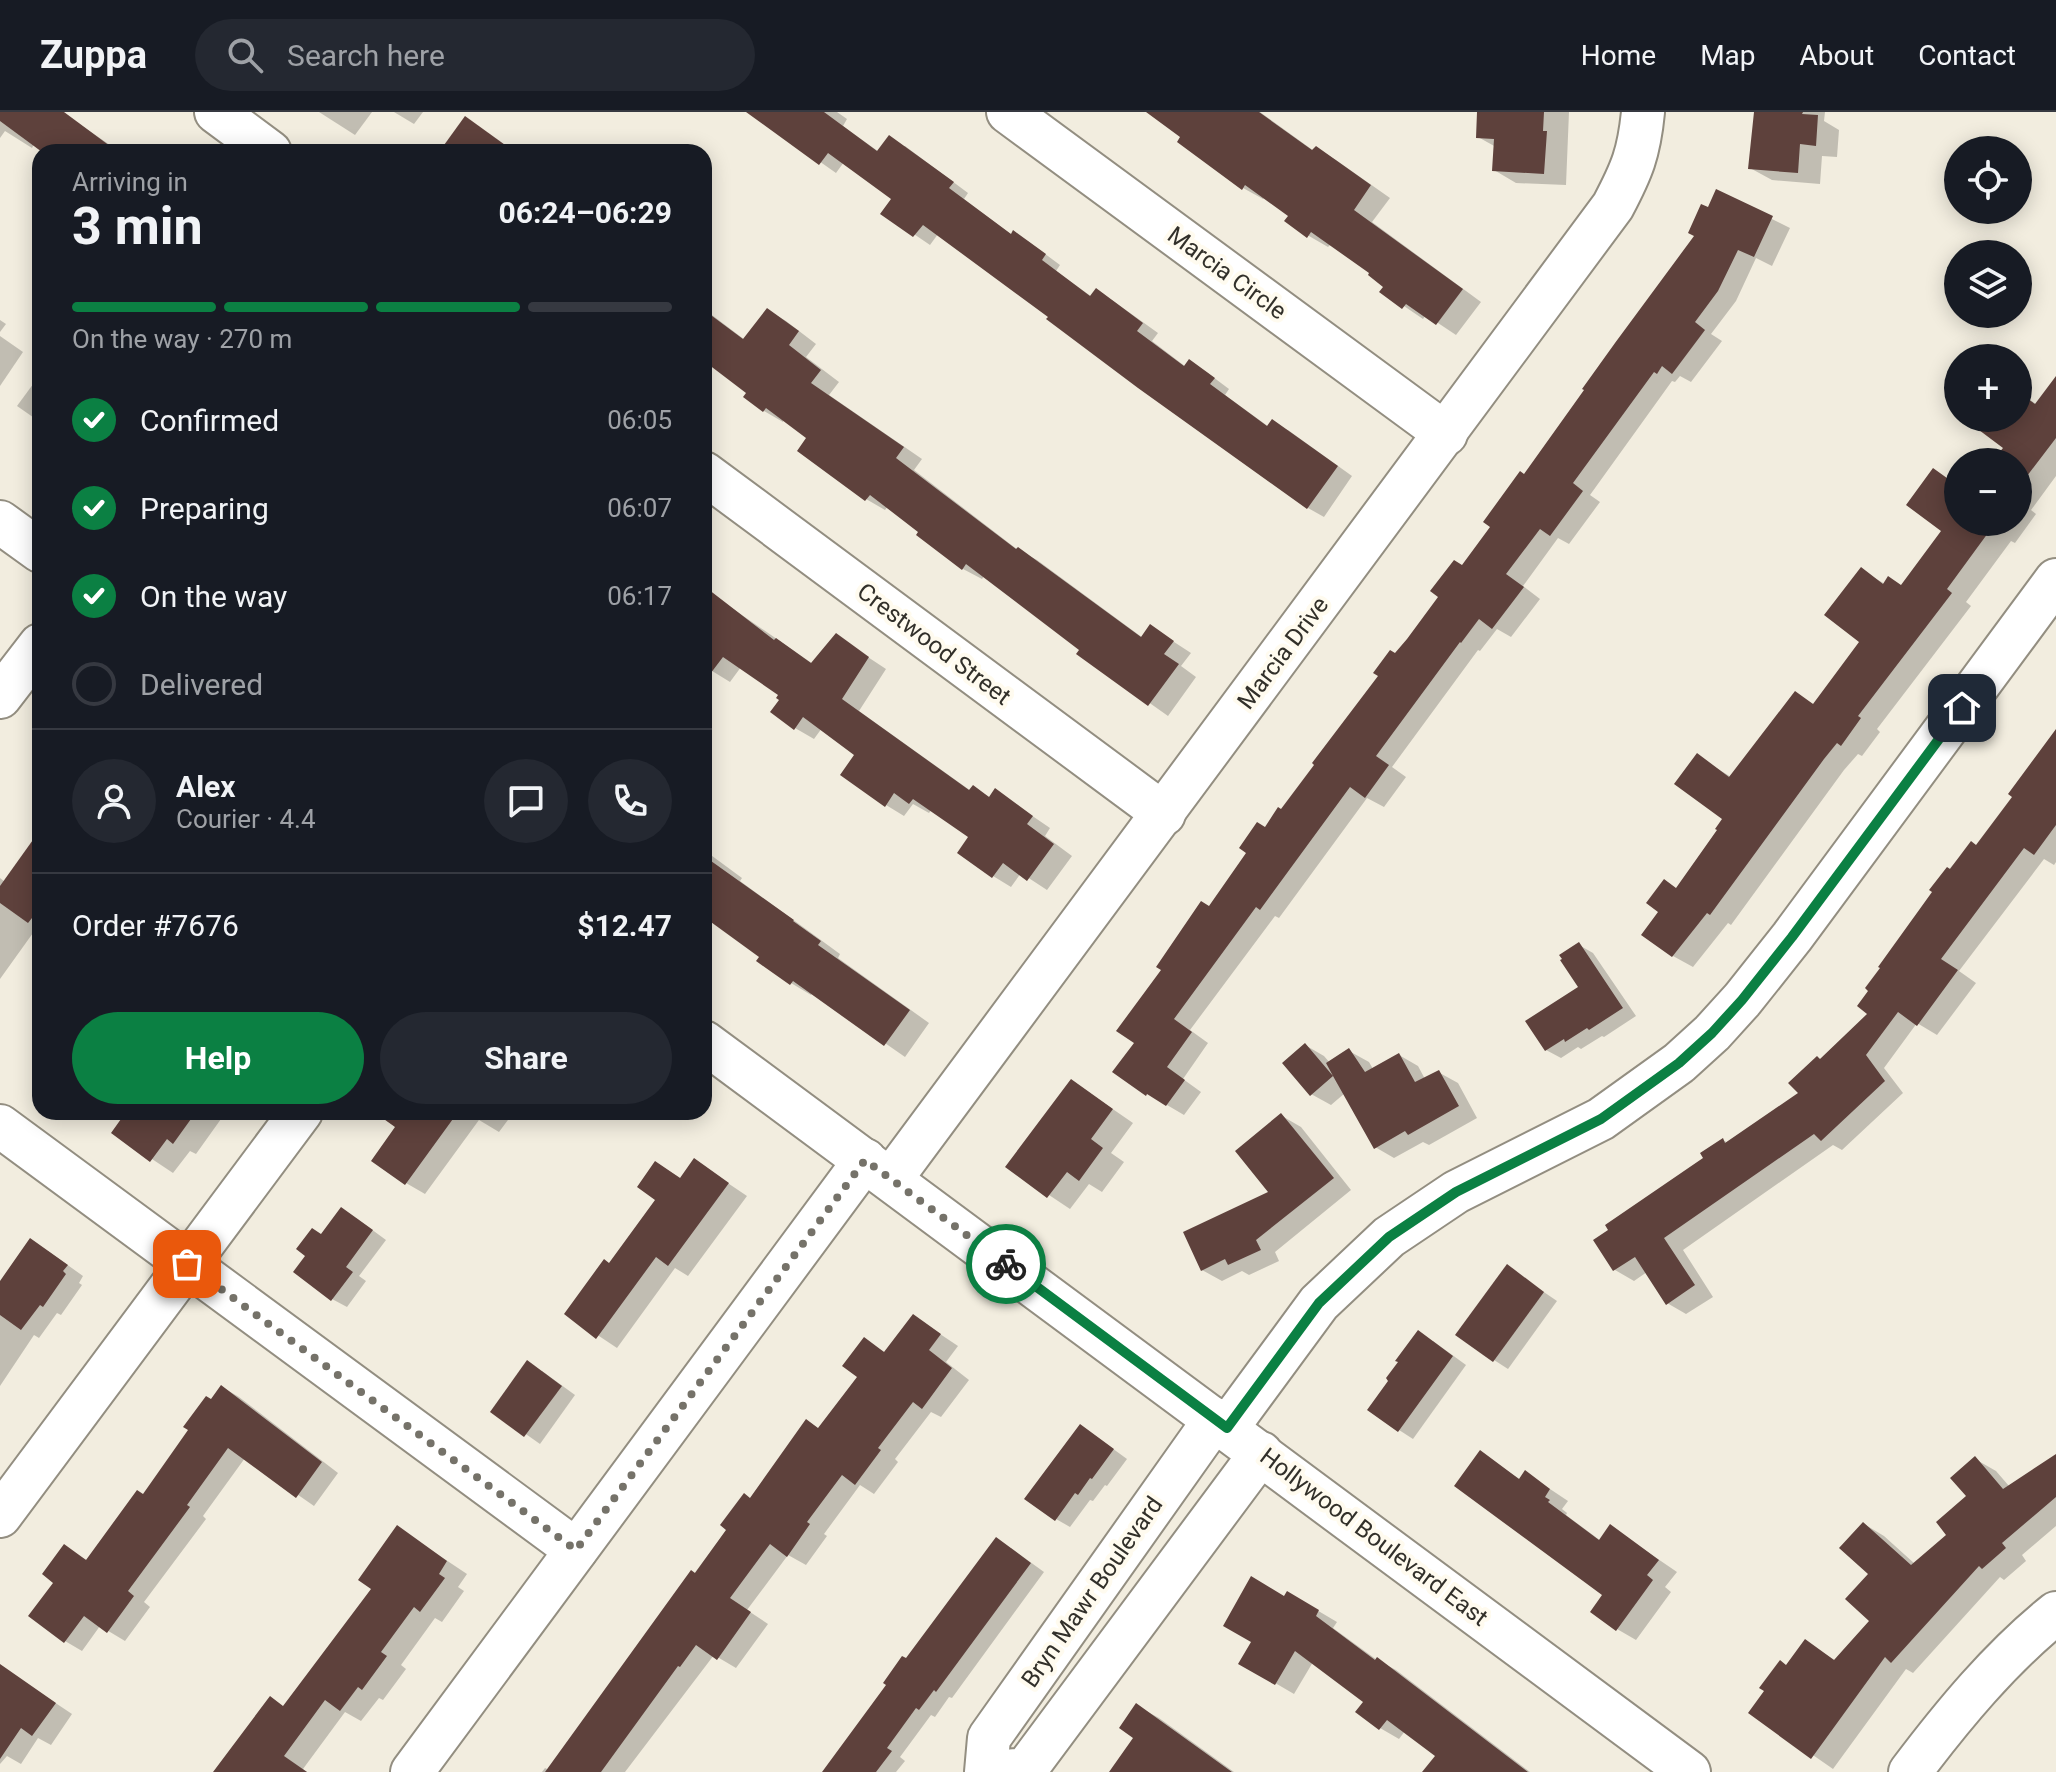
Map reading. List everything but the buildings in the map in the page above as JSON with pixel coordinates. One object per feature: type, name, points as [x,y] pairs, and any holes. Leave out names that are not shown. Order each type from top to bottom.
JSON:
[{"type":"street","points":[[216,112],[259,144]]},
{"type":"street","name":"Marcia Circle","points":[[1008,112],[1446,434]]},
{"type":"street","name":"Marcia Drive","points":[[412,1772],[576,1550],[1164,814],[1446,434],[1613,206],[1634,167],[1640,146],[1643,112]]},
{"type":"street","name":"Crestwood Street","points":[[712,479],[1164,814]]},
{"type":"street","points":[[0,522],[32,545]]},
{"type":"street","name":"Bryn Mawr Boulevard","points":[[986,1772],[989,1738],[1221,1423],[1319,1303],[1389,1237],[1456,1192],[1601,1119],[1679,1063],[1712,1033],[1792,937],[2056,580]]},
{"type":"street","points":[[0,697],[32,655]]},
{"type":"street","name":"Hollywood Boulevard East","points":[[712,1048],[1689,1772]]},
{"type":"street","points":[[0,1516],[295,1120]]},
{"type":"street","points":[[0,1126],[576,1550]]},
{"type":"street","name":"Bryn Mawr Boulevard","points":[[995,1772],[1026,1769],[1261,1453]]},
{"type":"street","points":[[1910,1772],[1992,1673],[2056,1613]]},
{"type":"way so far","points":[[187,1264],[576,1550],[865,1160],[1006,1264]]},
{"type":"route","points":[[1006,1264],[1227,1428],[1319,1303],[1389,1237],[1456,1192],[1601,1119],[1679,1063],[1712,1033],[1792,937],[1962,708]]}]
